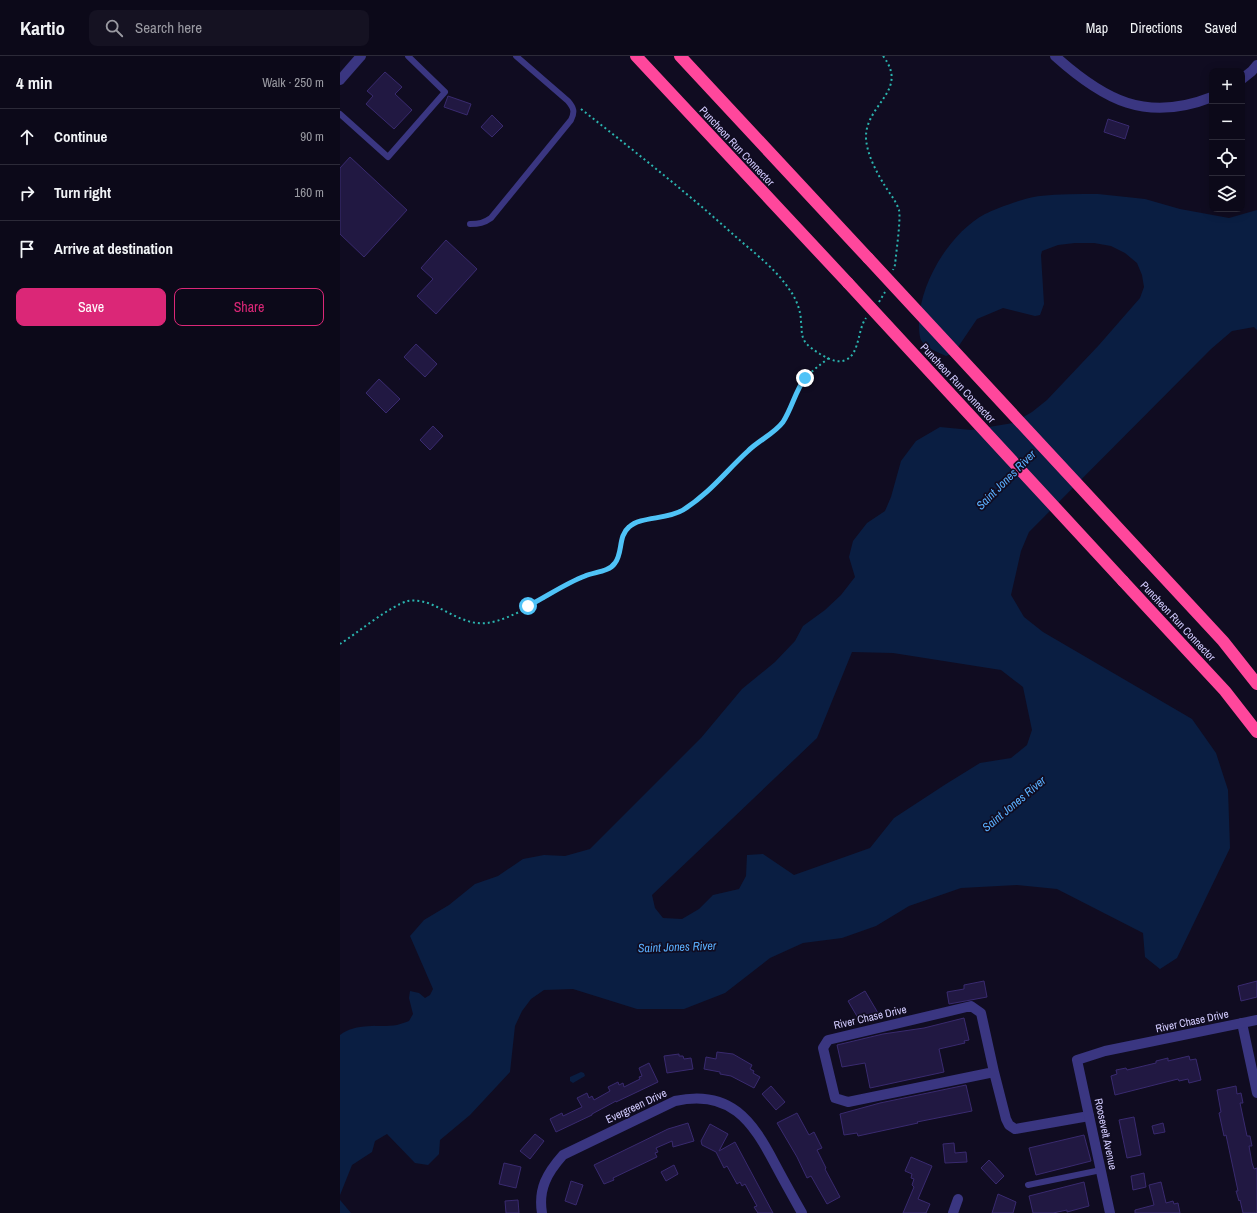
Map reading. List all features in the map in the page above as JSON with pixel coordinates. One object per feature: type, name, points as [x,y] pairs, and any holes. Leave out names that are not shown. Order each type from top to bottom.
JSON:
[{"type":"highway","name":"Puncheon Run Connector","points":[[636,56],[1225,691],[1257,732]]},
{"type":"highway","name":"Puncheon Run Connector","points":[[680,56],[1146,558],[1223,642],[1257,684]]},
{"type":"street","points":[[340,80],[361,56]]},
{"type":"street","points":[[1055,56],[1092,87],[1109,96],[1132,105],[1160,109],[1200,102],[1209,98]]},
{"type":"street","points":[[1245,77],[1257,65]]},
{"type":"street","name":"River Chase Drive","points":[[994,1072],[848,1102],[835,1098],[823,1048],[828,1040],[971,1006],[981,1014],[994,1072],[1006,1119],[1009,1125],[1015,1129],[1089,1116]]},
{"type":"street","name":"River Chase Drive","points":[[1077,1060],[1105,1052],[1257,1020]]},
{"type":"street","name":"River Chase Drive","points":[[1242,1023],[1257,1093]]},
{"type":"street","name":"Roosevelt Avenue","points":[[1077,1060],[1110,1213]]},
{"type":"street","name":"Evergreen Drive","points":[[542,1213],[542,1191],[546,1176],[563,1155],[675,1101],[689,1098],[715,1100],[729,1106],[743,1116],[765,1144],[802,1213]]},
{"type":"street","points":[[953,1213],[958,1199]]},
{"type":"lane","points":[[340,114],[388,158],[445,92],[408,56]]},
{"type":"lane","points":[[470,224],[478,224],[491,218],[574,115],[574,110],[568,101],[516,56]]},
{"type":"lane","points":[[1028,1185],[1101,1170]]},
{"type":"path","points":[[340,644],[395,606],[409,601],[427,602],[469,622],[495,622],[583,576],[610,568],[615,564],[624,533],[629,527],[646,519],[669,516],[682,510],[717,483],[748,451],[777,429],[810,371],[829,358]]},
{"type":"water","name":"Saint Jones River","points":[[1098,194],[1145,199],[1180,209],[1229,218],[1257,210],[1257,330],[1254,327],[1232,331],[1211,349],[1029,532],[1021,551],[1011,595],[1024,617],[1043,632],[1192,719],[1216,753],[1228,790],[1230,848],[1177,958],[1160,969],[1145,957],[1143,933],[1057,889],[1017,885],[961,888],[909,906],[876,926],[842,938],[803,943],[770,958],[725,993],[684,1009],[637,1009],[573,989],[544,990],[531,999],[522,1011],[515,1026],[510,1072],[470,1115],[440,1140],[439,1154],[428,1165],[415,1163],[387,1134],[375,1141],[372,1152],[352,1165],[340,1195],[340,1035],[353,1028],[390,1026],[409,1021],[413,1014],[409,998],[410,991],[419,993],[425,998],[430,995],[433,989],[410,936],[424,920],[449,905],[475,884],[498,876],[523,859],[544,855],[565,856],[590,849],[701,738],[742,689],[775,662],[795,641],[803,626],[825,610],[841,595],[855,577],[849,557],[853,541],[867,523],[885,511],[891,497],[901,461],[916,441],[940,427],[971,430],[1013,423],[1032,412],[1047,400],[1099,345],[1140,298],[1144,287],[1142,275],[1137,263],[1125,253],[1111,246],[1094,243],[1058,245],[1042,251],[1044,304],[1040,315],[1035,316],[1003,308],[977,319],[954,353],[946,356],[929,348],[923,343],[919,333],[921,307],[931,275],[949,246],[972,222],[985,214],[1028,198],[1047,195]],"holes":[[[852,652],[893,653],[1001,670],[1023,687],[1032,730],[1027,745],[1011,758],[980,763],[894,818],[870,848],[794,875],[763,854],[747,855],[746,876],[739,889],[713,895],[699,909],[682,919],[663,918],[655,908],[652,895],[817,738]]]},
{"type":"water","points":[[581,1072],[584,1073],[585,1076],[573,1083],[570,1081],[570,1077]]},
{"type":"water","points":[[340,1200],[351,1213],[340,1213]]},
{"type":"building","points":[[385,72],[402,87],[395,94],[412,110],[394,129],[366,104],[373,96],[367,91]]},
{"type":"building","points":[[448,96],[471,104],[467,115],[444,107]]},
{"type":"building","points":[[492,115],[503,126],[492,137],[481,127]]},
{"type":"building","points":[[1108,119],[1129,126],[1125,139],[1104,132]]},
{"type":"building","points":[[350,157],[407,210],[364,257],[340,234],[340,168]]},
{"type":"building","points":[[446,240],[477,269],[436,314],[417,296],[433,279],[421,268]]},
{"type":"building","points":[[416,344],[437,364],[425,377],[404,357]]},
{"type":"building","points":[[379,379],[400,399],[386,413],[366,393]]},
{"type":"building","points":[[433,426],[443,436],[430,450],[420,440]]},
{"type":"building","points":[[984,981],[987,997],[949,1004],[947,992],[964,989],[964,985]]},
{"type":"building","points":[[1257,981],[1257,997],[1241,1001],[1238,986]]},
{"type":"building","points":[[865,991],[878,1013],[861,1023],[848,1001]]},
{"type":"building","points":[[964,1018],[969,1040],[964,1041],[965,1043],[939,1049],[944,1072],[870,1088],[865,1063],[842,1067],[837,1045],[883,1034],[924,1028]]},
{"type":"building","points":[[717,1052],[733,1054],[752,1065],[750,1069],[754,1071],[753,1073],[760,1077],[754,1088],[731,1076],[704,1069],[706,1057],[716,1059]]},
{"type":"building","points":[[679,1054],[679,1056],[683,1056],[684,1059],[691,1058],[693,1069],[667,1073],[664,1056]]},
{"type":"building","points":[[1189,1056],[1190,1060],[1196,1059],[1201,1080],[1189,1083],[1188,1079],[1179,1081],[1178,1079],[1115,1095],[1111,1076],[1117,1074],[1116,1070],[1126,1068],[1127,1070],[1156,1063],[1156,1061],[1168,1058],[1168,1061]]},
{"type":"building","points":[[649,1063],[658,1082],[616,1101],[592,1115],[556,1132],[550,1119],[562,1113],[563,1116],[582,1107],[577,1098],[587,1093],[589,1098],[592,1096],[594,1100],[610,1091],[608,1087],[618,1082],[619,1085],[623,1083],[624,1087],[640,1079],[639,1077],[642,1076],[639,1068]]},
{"type":"building","points":[[966,1085],[972,1111],[858,1136],[857,1133],[844,1135],[840,1114],[880,1103]]},
{"type":"building","points":[[771,1086],[785,1102],[776,1110],[762,1094]]},
{"type":"building","points":[[1236,1086],[1237,1094],[1241,1093],[1243,1103],[1240,1103],[1247,1136],[1250,1136],[1252,1146],[1249,1146],[1252,1163],[1254,1169],[1257,1168],[1257,1213],[1243,1213],[1236,1191],[1238,1191],[1226,1135],[1224,1136],[1219,1113],[1221,1112],[1217,1090]]},
{"type":"building","points":[[797,1113],[809,1135],[814,1132],[822,1148],[817,1150],[840,1197],[827,1204],[811,1176],[807,1178],[797,1157],[777,1123]]},
{"type":"building","points":[[1134,1117],[1141,1155],[1127,1158],[1119,1120]]},
{"type":"building","points":[[688,1123],[694,1141],[673,1147],[672,1141],[656,1148],[658,1152],[655,1153],[657,1157],[613,1178],[614,1180],[604,1184],[594,1165],[668,1129]]},
{"type":"building","points":[[1163,1123],[1165,1132],[1154,1134],[1152,1126]]},
{"type":"building","points":[[710,1124],[728,1134],[719,1151],[735,1142],[773,1213],[758,1213],[754,1207],[757,1206],[745,1184],[742,1186],[740,1182],[737,1184],[727,1166],[724,1168],[716,1152],[702,1145],[701,1141]]},
{"type":"building","points":[[535,1134],[544,1141],[530,1159],[520,1151]]},
{"type":"building","points":[[1084,1135],[1091,1161],[1036,1175],[1029,1148]]},
{"type":"building","points":[[954,1143],[955,1153],[966,1152],[967,1162],[945,1163],[943,1144]]},
{"type":"building","points":[[911,1157],[932,1166],[918,1199],[930,1204],[926,1213],[903,1213],[914,1187],[912,1185],[914,1179],[911,1178],[912,1174],[905,1171]]},
{"type":"building","points":[[989,1160],[1004,1176],[996,1184],[981,1168]]},
{"type":"building","points":[[504,1163],[521,1167],[516,1188],[499,1184]]},
{"type":"building","points":[[674,1165],[678,1174],[666,1181],[661,1172]]},
{"type":"building","points":[[1144,1173],[1146,1187],[1133,1190],[1131,1176]]},
{"type":"building","points":[[571,1181],[583,1185],[576,1205],[565,1201]]},
{"type":"building","points":[[1084,1182],[1089,1206],[1067,1212],[1067,1210],[1053,1213],[1033,1213],[1029,1196]]},
{"type":"building","points":[[1161,1182],[1166,1203],[1173,1201],[1174,1204],[1178,1203],[1180,1213],[1135,1213],[1135,1210],[1154,1205],[1149,1185]]},
{"type":"building","points":[[998,1194],[1016,1202],[1013,1213],[992,1213]]},
{"type":"building","points":[[518,1200],[519,1213],[506,1213],[505,1201]]},
{"type":"route","points":[[528,606],[583,576],[610,568],[615,564],[618,557],[624,533],[635,523],[646,519],[669,516],[696,501],[717,483],[748,451],[777,429],[783,422],[795,395],[805,378]]}]
